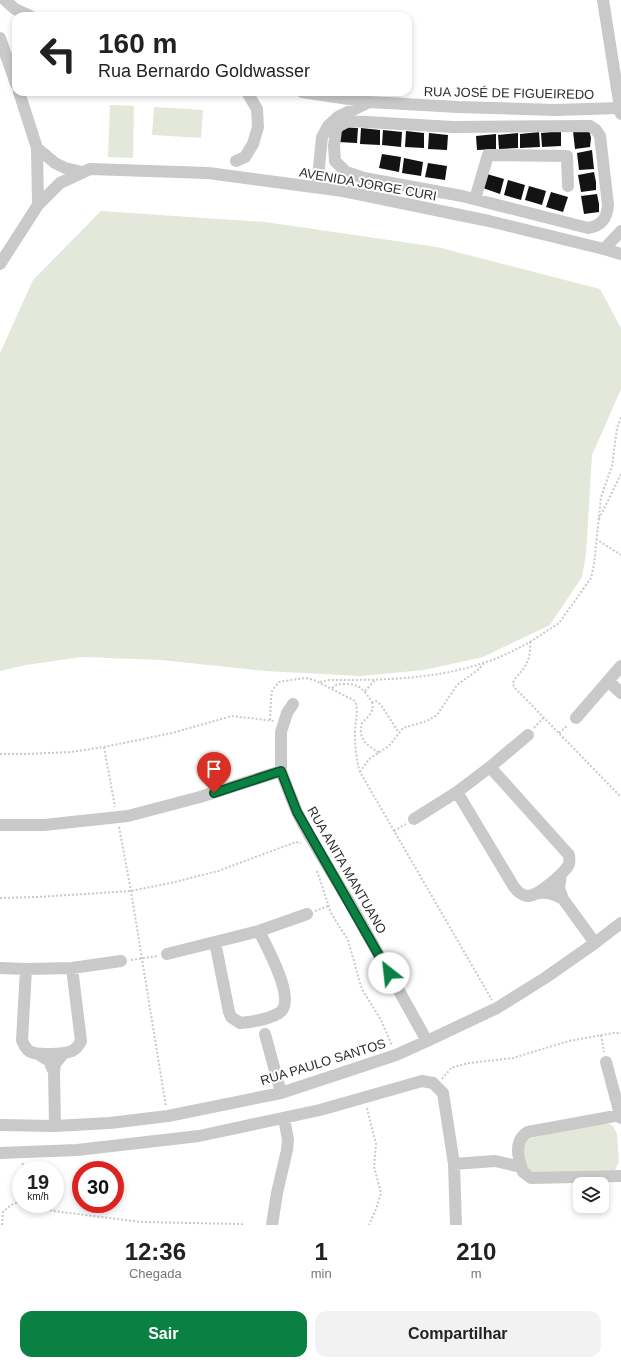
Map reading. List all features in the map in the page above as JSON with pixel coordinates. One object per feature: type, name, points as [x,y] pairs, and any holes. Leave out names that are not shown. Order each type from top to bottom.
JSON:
[{"type":"street","points":[[4,0],[21,12]]},
{"type":"street","points":[[603,0],[620,111]]},
{"type":"street","points":[[0,38],[12,71]]},
{"type":"street","points":[[0,56],[10,65]]},
{"type":"street","points":[[20,96],[37,148],[38,205]]},
{"type":"street","points":[[236,160],[245,156],[253,144],[258,127],[257,109],[249,96]]},
{"type":"street","name":"RUA JOSÉ DE FIGUEIREDO","points":[[329,96],[369,102],[458,107],[620,111]]},
{"type":"street","points":[[317,187],[322,137],[328,126],[338,117],[369,102]]},
{"type":"street","points":[[349,121],[453,127],[590,126],[596,130],[600,136],[608,213],[602,222],[597,226],[588,228],[573,225],[475,199],[364,178],[346,172],[335,161],[334,146],[336,130],[339,126],[349,121]]},
{"type":"street","points":[[37,148],[55,163],[65,168],[82,172]]},
{"type":"street","points":[[475,199],[488,155],[567,156],[568,186]]},
{"type":"street","name":"AVENIDA JORGE CURI","points":[[82,172],[90,169],[208,174],[317,187],[460,215],[621,254]]},
{"type":"street","points":[[0,264],[38,205],[60,183],[82,172]]},
{"type":"street","points":[[460,215],[462,196]]},
{"type":"street","points":[[604,249],[621,231]]},
{"type":"street","points":[[0,258],[10,248]]},
{"type":"street","points":[[576,718],[621,666]]},
{"type":"street","points":[[608,681],[621,693]]},
{"type":"street","name":"RUA ANITA MANTUANO","points":[[293,704],[283,722],[281,732],[281,771],[297,812],[427,1041]]},
{"type":"street","points":[[414,820],[457,792],[528,735]]},
{"type":"street","points":[[490,767],[569,855],[569,864],[561,874],[538,893]]},
{"type":"street","points":[[0,825],[44,825],[117,818],[200,797],[281,771]]},
{"type":"street","points":[[457,792],[518,892],[527,896],[546,892],[563,899]]},
{"type":"street","points":[[561,874],[559,888],[563,899],[595,943]]},
{"type":"street","points":[[167,954],[259,931],[307,914]]},
{"type":"street","name":"RUA PAULO SANTOS","points":[[0,1125],[55,1126],[110,1123],[168,1116],[281,1093],[396,1054],[497,1008],[546,978],[621,923]]},
{"type":"street","points":[[215,942],[229,1012],[232,1018],[236,1021],[240,1023],[248,1022],[280,1012],[283,1007],[285,994],[280,977],[259,931]]},
{"type":"street","points":[[0,968],[72,968],[121,961]]},
{"type":"street","points":[[26,969],[22,1040],[25,1047],[30,1052],[38,1054],[64,1053],[72,1051],[81,1041],[72,968]]},
{"type":"street","points":[[265,1034],[273,1015]]},
{"type":"street","points":[[248,1022],[259,1027],[265,1034],[281,1093]]},
{"type":"street","points":[[55,1126],[54,1072],[55,1064],[64,1053]]},
{"type":"street","points":[[38,1054],[49,1061],[54,1072]]},
{"type":"street","points":[[606,1062],[621,1117],[528,1132],[521,1138],[518,1148],[523,1172],[531,1178],[621,1176]]},
{"type":"street","points":[[0,1153],[77,1150],[199,1136],[320,1110],[422,1081],[435,1085],[443,1094],[454,1164],[456,1225]]},
{"type":"street","points":[[272,1225],[277,1193],[287,1150],[288,1140],[284,1118]]},
{"type":"street","points":[[495,1161],[518,1148]]},
{"type":"street","points":[[454,1164],[495,1161],[521,1167]]},
{"type":"path","points":[[320,682],[329,680],[404,679],[431,675],[484,663],[530,642],[559,623],[591,578],[594,565],[601,497],[612,466],[617,428],[621,416]]},
{"type":"path","points":[[598,522],[621,474]]},
{"type":"path","points":[[596,539],[621,555]]},
{"type":"path","points":[[530,642],[531,652],[528,662],[514,680],[513,685],[621,797]]},
{"type":"path","points":[[360,772],[369,759],[389,746],[403,728],[427,721],[437,715],[457,685],[479,669],[484,663]]},
{"type":"path","points":[[270,720],[272,692],[279,682],[306,678],[320,682],[352,698],[355,701],[357,705],[355,732],[357,760],[360,772],[497,1008]]},
{"type":"path","points":[[365,691],[376,680]]},
{"type":"path","points":[[332,688],[339,684],[354,684],[365,691],[373,705],[372,713],[362,723],[362,734],[368,746],[380,753]]},
{"type":"path","points":[[372,702],[376,701],[381,705],[399,734]]},
{"type":"path","points":[[0,754],[71,752],[104,747],[172,734],[232,716],[283,722]]},
{"type":"path","points":[[538,723],[543,717]]},
{"type":"path","points":[[559,733],[563,729]]},
{"type":"path","points":[[104,747],[131,891],[168,1116]]},
{"type":"path","points":[[394,831],[400,828]]},
{"type":"path","points":[[0,898],[131,891],[218,871],[296,842],[299,842],[302,845]]},
{"type":"path","points":[[314,866],[318,872],[328,906],[348,940],[363,991],[381,1020],[396,1054]]},
{"type":"path","points":[[322,909],[328,906]]},
{"type":"path","points":[[136,959],[153,956]]},
{"type":"path","points":[[435,1085],[451,1068],[457,1066],[469,1063],[513,1058],[569,1041],[621,1033]]},
{"type":"path","points":[[601,1035],[606,1062]]},
{"type":"path","points":[[365,1097],[368,1117],[376,1144],[374,1167],[381,1193],[369,1225]]},
{"type":"path","points":[[2,1225],[3,1212],[12,1205]]},
{"type":"path","points":[[64,1212],[141,1222],[244,1225]]},
{"type":"shaded area","points":[[110,105],[134,106],[133,158],[108,157]]},
{"type":"shaded area","points":[[154,107],[203,110],[201,138],[152,135]]},
{"type":"shaded area","points":[[101,211],[265,222],[437,247],[600,289],[621,328],[621,389],[592,455],[586,554],[582,577],[550,625],[483,657],[424,670],[361,676],[265,671],[161,660],[82,657],[26,665],[0,671],[0,353],[33,280]]},
{"type":"shaded area","points":[[606,1122],[613,1126],[617,1134],[619,1162],[615,1170],[529,1173],[523,1158],[522,1150],[526,1142],[531,1138]]},
{"type":"building","points":[[339,127],[358,128],[357,143],[338,142]]},
{"type":"building","points":[[361,128],[380,130],[380,145],[360,144]]},
{"type":"building","points":[[589,129],[591,138],[590,147],[575,149],[573,131]]},
{"type":"building","points":[[383,130],[402,132],[401,147],[382,145]]},
{"type":"building","points":[[406,131],[424,133],[424,148],[405,147]]},
{"type":"building","points":[[561,131],[561,146],[542,147],[541,133]]},
{"type":"building","points":[[539,132],[540,147],[520,148],[520,134]]},
{"type":"building","points":[[429,133],[448,135],[447,150],[428,149]]},
{"type":"building","points":[[518,133],[518,148],[499,149],[498,135]]},
{"type":"building","points":[[496,134],[496,149],[477,150],[476,136]]},
{"type":"building","points":[[592,150],[594,169],[579,170],[577,153]]},
{"type":"building","points":[[382,154],[401,157],[399,172],[379,168]]},
{"type":"building","points":[[404,158],[423,162],[421,176],[402,173]]},
{"type":"building","points":[[428,163],[447,166],[445,180],[425,177]]},
{"type":"building","points":[[594,172],[596,190],[581,192],[578,175]]},
{"type":"building","points":[[487,174],[504,179],[500,194],[483,188]]},
{"type":"building","points":[[508,180],[525,185],[521,200],[504,195]]},
{"type":"building","points":[[529,186],[546,191],[542,205],[525,200]]},
{"type":"building","points":[[551,192],[568,197],[563,212],[546,207]]},
{"type":"building","points":[[597,194],[599,212],[584,214],[581,196]]},
{"type":"route","points":[[214,793],[281,771],[288,792],[309,835],[351,905],[389,973]]}]
